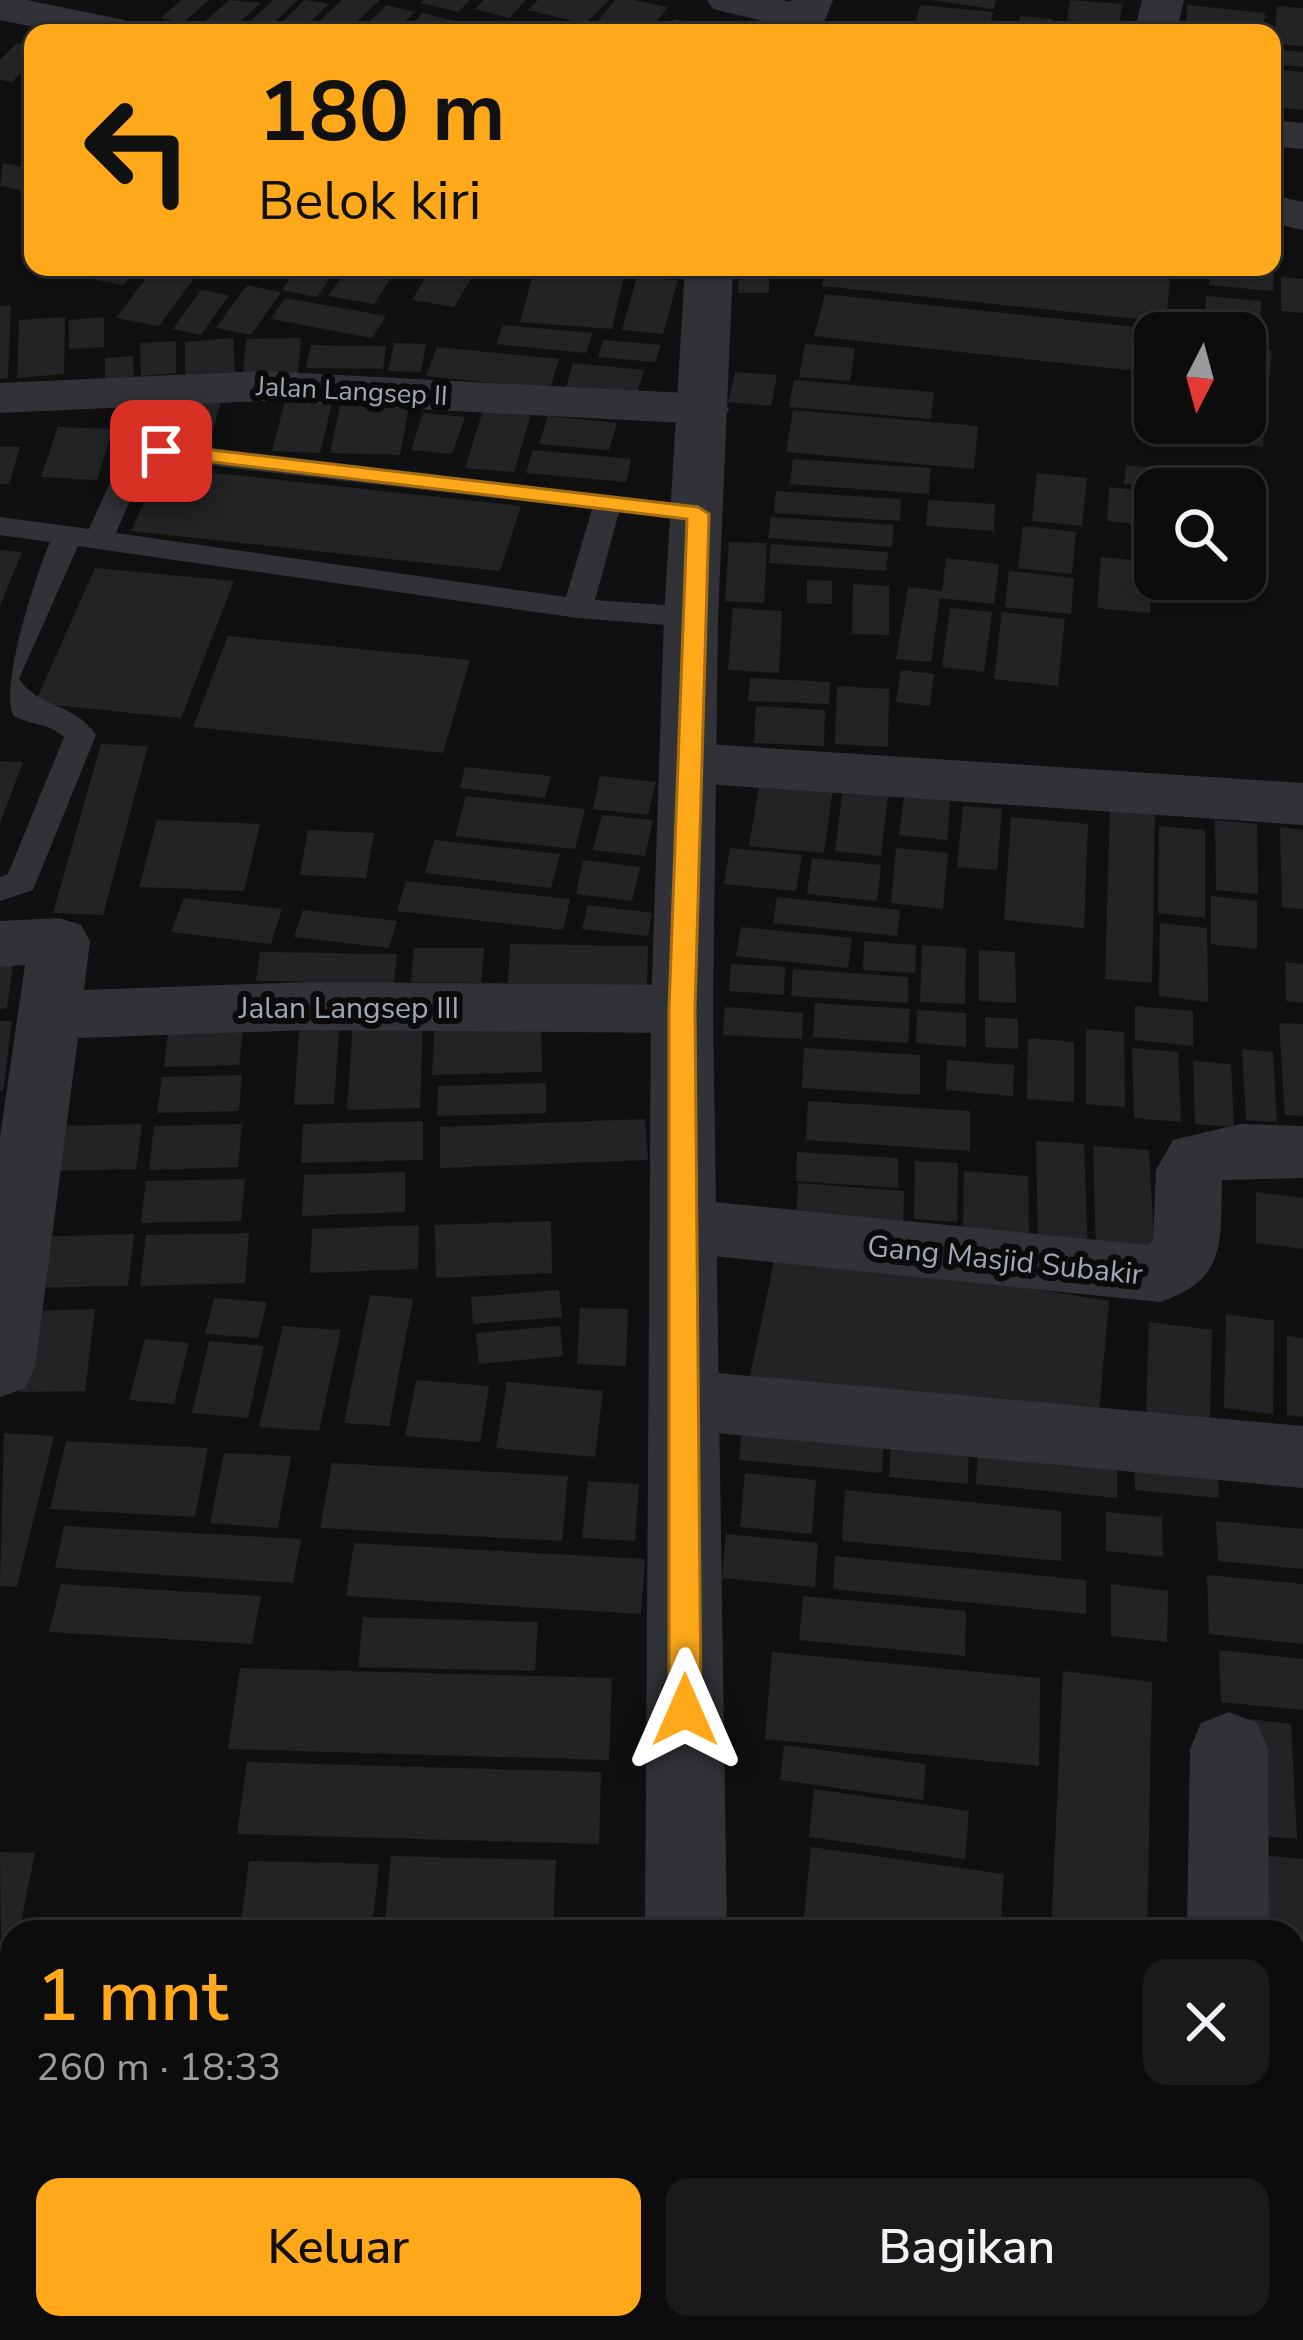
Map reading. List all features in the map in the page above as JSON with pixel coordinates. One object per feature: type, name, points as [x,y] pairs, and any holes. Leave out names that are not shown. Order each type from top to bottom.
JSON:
[{"type":"street","points":[[0,8],[79,24]]},
{"type":"street","points":[[686,1920],[682,1009],[691,617],[709,276]]},
{"type":"street","name":"Jalan Langsep II","points":[[0,398],[263,386],[704,409]]},
{"type":"street","points":[[691,763],[1303,805]]},
{"type":"street","points":[[0,944],[58,940],[52,998],[18,1099],[0,1367]]},
{"type":"street","name":"Jalan Langsep III","points":[[52,998],[682,1009]]},
{"type":"street","name":"Gang Masjid Subakir","points":[[683,1226],[1143,1276],[1173,1269],[1186,1253],[1189,1169],[1196,1159],[1240,1150],[1303,1152]]},
{"type":"street","points":[[684,1400],[1303,1457]]},
{"type":"street","points":[[1228,1920],[1229,1749]]},
{"type":"lane","points":[[0,889],[21,882],[80,735],[64,719],[23,706],[4,679],[84,535],[134,458],[161,451],[698,514]]},
{"type":"lane","points":[[578,608],[608,502]]},
{"type":"lane","points":[[0,526],[578,608],[691,617]]},
{"type":"building","points":[[181,0],[209,0],[183,23],[161,18]]},
{"type":"building","points":[[229,0],[261,3],[238,24],[202,24]]},
{"type":"building","points":[[273,0],[298,0],[272,24],[247,24]]},
{"type":"building","points":[[305,0],[329,4],[308,24],[280,24]]},
{"type":"building","points":[[342,0],[380,0],[355,24],[316,24]]},
{"type":"building","points":[[470,0],[458,12],[420,3]]},
{"type":"building","points":[[484,0],[526,0],[509,18],[475,9]]},
{"type":"building","points":[[538,0],[609,0],[585,24],[528,10]]},
{"type":"building","points":[[615,0],[668,7],[654,24],[597,22]]},
{"type":"building","points":[[930,0],[996,0],[994,9]]},
{"type":"building","points":[[1070,0],[1122,4],[1119,24],[1067,20]]},
{"type":"building","points":[[387,5],[415,12],[402,24],[367,24]]},
{"type":"building","points":[[920,5],[993,12],[990,24],[915,24]]},
{"type":"building","points":[[1187,5],[1265,13],[1264,24],[1186,23]]},
{"type":"building","points":[[1277,6],[1303,8],[1303,46],[1281,44],[1281,24],[1276,24]]},
{"type":"building","points":[[423,13],[467,24],[411,24]]},
{"type":"building","points":[[1020,16],[1053,19],[1052,24],[1019,24]]},
{"type":"building","points":[[17,43],[24,44],[24,70],[12,82],[0,80],[0,60]]},
{"type":"building","points":[[1281,50],[1303,52],[1303,67],[1281,65]]},
{"type":"building","points":[[1281,70],[1303,72],[1303,110],[1281,108]]},
{"type":"building","points":[[3,163],[24,167],[24,191],[0,186]]},
{"type":"building","points":[[87,276],[131,276],[124,285]]},
{"type":"building","points":[[148,276],[195,277],[159,326],[116,318]]},
{"type":"building","points":[[292,276],[331,276],[317,297],[282,290]]},
{"type":"building","points":[[342,276],[392,276],[374,304],[328,296]]},
{"type":"building","points":[[427,276],[473,276],[454,307],[412,300]]},
{"type":"building","points":[[533,276],[624,276],[612,329],[520,322]]},
{"type":"building","points":[[739,276],[769,276],[769,293],[738,293]]},
{"type":"building","points":[[824,276],[1170,276],[1167,312],[1134,312],[1134,319],[822,286]]},
{"type":"building","points":[[1210,276],[1274,276],[1273,291],[1209,285]]},
{"type":"building","points":[[637,277],[678,280],[663,334],[622,330]]},
{"type":"building","points":[[1281,277],[1303,279],[1303,313],[1281,311]]},
{"type":"building","points":[[247,285],[281,292],[251,335],[216,328]]},
{"type":"building","points":[[201,290],[229,295],[201,335],[173,329]]},
{"type":"building","points":[[825,294],[1134,327],[1134,371],[814,336]]},
{"type":"building","points":[[1206,296],[1261,301],[1261,312],[1205,312]]},
{"type":"building","points":[[285,298],[386,316],[372,338],[271,319]]},
{"type":"building","points":[[11,305],[8,378],[0,379],[0,306]]},
{"type":"building","points":[[65,317],[64,374],[17,378],[19,320]]},
{"type":"building","points":[[104,317],[104,347],[69,349],[69,320]]},
{"type":"building","points":[[503,325],[593,333],[586,353],[496,344]]},
{"type":"building","points":[[233,338],[235,372],[185,375],[185,342]]},
{"type":"building","points":[[301,338],[298,373],[243,374],[246,339]]},
{"type":"building","points":[[603,340],[661,345],[655,362],[598,357]]},
{"type":"building","points":[[176,341],[176,373],[141,376],[140,343]]},
{"type":"building","points":[[394,343],[426,344],[421,372],[388,371]]},
{"type":"building","points":[[805,344],[855,348],[850,381],[799,377]]},
{"type":"building","points":[[311,345],[386,346],[383,369],[306,368]]},
{"type":"building","points":[[437,347],[559,359],[550,389],[426,376]]},
{"type":"building","points":[[1266,349],[1272,350],[1266,415]]},
{"type":"building","points":[[133,356],[134,378],[105,380],[105,358]]},
{"type":"building","points":[[573,363],[644,370],[637,394],[566,388]]},
{"type":"building","points":[[735,372],[777,375],[771,406],[728,402]]},
{"type":"building","points":[[794,380],[934,392],[931,419],[789,407]]},
{"type":"building","points":[[173,396],[222,398],[210,441],[160,440]]},
{"type":"building","points":[[342,396],[411,398],[400,455],[330,453]]},
{"type":"building","points":[[286,397],[333,399],[320,453],[272,451]]},
{"type":"building","points":[[484,407],[532,411],[514,472],[465,468]]},
{"type":"building","points":[[793,410],[978,426],[974,469],[786,452]]},
{"type":"building","points":[[423,413],[465,417],[452,454],[411,450]]},
{"type":"building","points":[[548,416],[617,423],[609,450],[539,444]]},
{"type":"building","points":[[58,427],[113,429],[97,480],[41,477]]},
{"type":"building","points":[[0,447],[20,447],[9,484],[0,484]]},
{"type":"building","points":[[533,450],[631,459],[626,482],[526,473]]},
{"type":"building","points":[[793,459],[930,468],[929,494],[790,484]]},
{"type":"building","points":[[1126,465],[1154,468],[1134,468],[1134,485],[1124,484]]},
{"type":"building","points":[[160,467],[521,506],[500,571],[131,531]]},
{"type":"building","points":[[1037,473],[1087,478],[1082,526],[1032,521]]},
{"type":"building","points":[[1109,487],[1134,490],[1134,524],[1107,521]]},
{"type":"building","points":[[776,491],[901,499],[900,521],[774,513]]},
{"type":"building","points":[[928,500],[995,504],[994,531],[926,526]]},
{"type":"building","points":[[771,517],[894,525],[892,547],[768,538]]},
{"type":"building","points":[[1023,526],[1076,532],[1072,574],[1018,568]]},
{"type":"building","points":[[729,542],[767,543],[764,603],[725,601]]},
{"type":"building","points":[[771,544],[888,552],[886,571],[769,563]]},
{"type":"building","points":[[0,550],[22,552],[0,606]]},
{"type":"building","points":[[1101,557],[1134,560],[1134,600],[1151,600],[1150,613],[1097,608]]},
{"type":"building","points":[[946,558],[999,564],[994,604],[940,598],[931,662],[896,659],[908,587],[942,591]]},
{"type":"building","points":[[95,568],[234,581],[181,718],[35,703]]},
{"type":"building","points":[[1009,571],[1074,578],[1071,614],[1005,607]]},
{"type":"building","points":[[807,580],[832,581],[832,604],[807,603]]},
{"type":"building","points":[[853,584],[889,586],[889,635],[852,634]]},
{"type":"building","points":[[733,608],[782,611],[779,673],[728,670]]},
{"type":"building","points":[[950,608],[992,612],[984,672],[942,667]]},
{"type":"building","points":[[1002,612],[1065,619],[1058,686],[994,679]]},
{"type":"building","points":[[228,636],[470,660],[443,753],[193,727]]},
{"type":"building","points":[[901,670],[934,674],[930,706],[896,702]]},
{"type":"building","points":[[750,678],[830,682],[829,704],[748,701]]},
{"type":"building","points":[[837,686],[889,689],[888,747],[835,744]]},
{"type":"building","points":[[756,706],[825,710],[824,746],[754,743]]},
{"type":"building","points":[[101,744],[148,746],[103,915],[53,913]]},
{"type":"building","points":[[0,761],[23,762],[0,823]]},
{"type":"building","points":[[465,767],[551,776],[545,798],[460,788]]},
{"type":"building","points":[[761,774],[834,781],[824,853],[749,846]]},
{"type":"building","points":[[600,776],[656,782],[648,815],[593,809]]},
{"type":"building","points":[[844,781],[889,786],[881,856],[835,851]]},
{"type":"building","points":[[466,796],[585,809],[575,849],[455,836]]},
{"type":"building","points":[[904,797],[950,801],[947,840],[899,835]]},
{"type":"building","points":[[963,806],[1002,809],[997,870],[957,867]]},
{"type":"building","points":[[1110,806],[1155,810],[1152,983],[1105,979]]},
{"type":"building","points":[[602,815],[653,820],[645,856],[593,850]]},
{"type":"building","points":[[1011,817],[1088,824],[1084,928],[1004,920]]},
{"type":"building","points":[[157,820],[260,824],[244,891],[139,887]]},
{"type":"building","points":[[1215,820],[1257,824],[1258,894],[1216,890]]},
{"type":"building","points":[[1159,826],[1205,830],[1205,918],[1158,913]]},
{"type":"building","points":[[1280,827],[1303,830],[1303,909],[1282,907]]},
{"type":"building","points":[[308,830],[374,833],[366,878],[300,875]]},
{"type":"building","points":[[434,840],[560,854],[551,888],[425,873]]},
{"type":"building","points":[[730,848],[802,855],[796,891],[724,884]]},
{"type":"building","points":[[896,848],[948,853],[943,909],[891,903]]},
{"type":"building","points":[[812,858],[881,865],[877,901],[807,894]]},
{"type":"building","points":[[583,860],[640,867],[632,901],[576,894]]},
{"type":"building","points":[[406,881],[570,899],[563,930],[397,911]]},
{"type":"building","points":[[1211,896],[1257,901],[1257,949],[1211,944]]},
{"type":"building","points":[[777,897],[900,910],[897,936],[773,923]]},
{"type":"building","points":[[184,898],[282,909],[271,944],[171,932]]},
{"type":"building","points":[[588,905],[652,913],[648,936],[582,929]]},
{"type":"building","points":[[303,910],[397,921],[389,948],[294,937]]},
{"type":"building","points":[[1160,923],[1207,928],[1208,1002],[1159,996]]},
{"type":"building","points":[[741,927],[852,938],[848,968],[736,956]]},
{"type":"building","points":[[864,941],[916,945],[915,973],[863,970]]},
{"type":"building","points":[[510,944],[648,946],[647,986],[508,983]]},
{"type":"building","points":[[922,945],[966,948],[965,1004],[920,1002]]},
{"type":"building","points":[[414,948],[484,948],[481,983],[411,982]]},
{"type":"building","points":[[979,950],[1015,952],[1016,1003],[979,1001]]},
{"type":"building","points":[[260,952],[397,954],[394,983],[256,981]]},
{"type":"building","points":[[14,958],[7,1008],[0,1009],[0,959]]},
{"type":"building","points":[[1285,962],[1303,964],[1303,1003],[1286,1001]]},
{"type":"building","points":[[731,964],[785,967],[784,995],[729,991]]},
{"type":"building","points":[[793,969],[908,977],[908,1003],[791,996]]},
{"type":"building","points":[[815,1003],[910,1009],[908,1043],[813,1037]]},
{"type":"building","points":[[1135,1006],[1193,1011],[1193,1046],[1135,1040]]},
{"type":"building","points":[[725,1007],[803,1013],[802,1039],[723,1035]]},
{"type":"building","points":[[917,1010],[966,1013],[966,1047],[916,1043]]},
{"type":"building","points":[[340,1017],[334,1104],[294,1105],[300,1018]]},
{"type":"building","points":[[541,1017],[542,1072],[432,1075],[435,1019]]},
{"type":"building","points":[[985,1017],[1018,1019],[1018,1049],[985,1047]]},
{"type":"building","points":[[423,1020],[420,1108],[347,1110],[353,1021]]},
{"type":"building","points":[[0,1021],[12,1021],[3,1091],[0,1091]]},
{"type":"building","points":[[244,1022],[239,1065],[164,1067],[169,1024]]},
{"type":"building","points":[[1279,1023],[1303,1024],[1303,1116],[1285,1115]]},
{"type":"building","points":[[1086,1029],[1124,1032],[1125,1107],[1086,1104]]},
{"type":"building","points":[[1028,1038],[1074,1042],[1074,1102],[1027,1099]]},
{"type":"building","points":[[804,1048],[920,1055],[920,1095],[802,1088]]},
{"type":"building","points":[[1132,1048],[1178,1052],[1181,1122],[1134,1118]]},
{"type":"building","points":[[1242,1049],[1273,1052],[1277,1122],[1246,1120]]},
{"type":"building","points":[[947,1060],[1014,1065],[1013,1096],[946,1090]]},
{"type":"building","points":[[1193,1061],[1231,1064],[1234,1127],[1195,1124]]},
{"type":"building","points":[[242,1075],[239,1111],[157,1113],[162,1077]]},
{"type":"building","points":[[546,1083],[546,1113],[437,1116],[438,1086]]},
{"type":"building","points":[[808,1101],[970,1111],[970,1151],[806,1140]]},
{"type":"building","points":[[645,1119],[648,1160],[440,1168],[440,1127]]},
{"type":"building","points":[[423,1121],[423,1160],[301,1163],[303,1124]]},
{"type":"building","points":[[142,1124],[136,1169],[49,1171],[56,1126]]},
{"type":"building","points":[[242,1124],[238,1167],[149,1170],[154,1126]]},
{"type":"building","points":[[1036,1141],[1084,1144],[1088,1253],[1038,1249]]},
{"type":"building","points":[[1093,1146],[1149,1150],[1155,1257],[1096,1253]]},
{"type":"building","points":[[797,1152],[898,1158],[898,1188],[796,1181]]},
{"type":"building","points":[[915,1161],[958,1163],[957,1222],[914,1219]]},
{"type":"building","points":[[964,1171],[1028,1176],[1029,1236],[963,1231]]},
{"type":"building","points":[[405,1172],[405,1212],[302,1216],[304,1175]]},
{"type":"building","points":[[245,1179],[241,1221],[141,1223],[146,1181]]},
{"type":"building","points":[[798,1183],[904,1191],[903,1225],[796,1218]]},
{"type":"building","points":[[1256,1192],[1303,1198],[1303,1249],[1256,1243]]},
{"type":"building","points":[[551,1221],[552,1273],[436,1278],[435,1225]]},
{"type":"building","points":[[419,1225],[418,1269],[310,1273],[312,1229]]},
{"type":"building","points":[[249,1233],[245,1283],[140,1286],[146,1235]]},
{"type":"building","points":[[134,1234],[128,1286],[19,1288],[27,1237]]},
{"type":"building","points":[[777,1247],[1109,1301],[1097,1434],[750,1376]]},
{"type":"building","points":[[559,1290],[562,1317],[473,1324],[471,1297]]},
{"type":"building","points":[[370,1295],[413,1299],[389,1426],[344,1423]]},
{"type":"building","points":[[214,1298],[267,1302],[258,1338],[205,1334]]},
{"type":"building","points":[[580,1308],[628,1309],[626,1366],[577,1364]]},
{"type":"building","points":[[95,1309],[85,1391],[18,1392],[30,1311]]},
{"type":"building","points":[[1226,1314],[1274,1321],[1273,1414],[1224,1408]]},
{"type":"building","points":[[1149,1322],[1212,1330],[1210,1423],[1146,1415]]},
{"type":"building","points":[[283,1326],[341,1330],[319,1431],[259,1427]]},
{"type":"building","points":[[560,1326],[563,1356],[479,1364],[476,1333]]},
{"type":"building","points":[[1287,1336],[1303,1338],[1303,1417],[1287,1415]]},
{"type":"building","points":[[145,1339],[189,1343],[174,1404],[129,1400]]},
{"type":"building","points":[[209,1341],[264,1346],[248,1418],[192,1413]]},
{"type":"building","points":[[416,1380],[489,1386],[480,1442],[405,1436]]},
{"type":"building","points":[[507,1382],[603,1391],[595,1457],[496,1448]]},
{"type":"building","points":[[744,1410],[885,1423],[882,1473],[739,1460]]},
{"type":"building","points":[[892,1424],[969,1431],[968,1484],[889,1477]]},
{"type":"building","points":[[4,1433],[54,1436],[17,1587],[0,1586]]},
{"type":"building","points":[[978,1437],[1117,1449],[1117,1498],[976,1484]]},
{"type":"building","points":[[66,1441],[208,1448],[195,1517],[50,1509]]},
{"type":"building","points":[[1134,1447],[1217,1455],[1219,1498],[1135,1490]]},
{"type":"building","points":[[224,1453],[291,1456],[278,1528],[210,1523]]},
{"type":"building","points":[[332,1463],[568,1476],[562,1541],[320,1528]]},
{"type":"building","points":[[745,1473],[816,1480],[812,1534],[740,1527]]},
{"type":"building","points":[[588,1481],[639,1484],[635,1541],[582,1538]]},
{"type":"building","points":[[845,1490],[1061,1511],[1061,1561],[842,1541]]},
{"type":"building","points":[[1106,1512],[1162,1517],[1163,1557],[1106,1551]]},
{"type":"building","points":[[1216,1521],[1303,1529],[1303,1569],[1218,1561]]},
{"type":"building","points":[[64,1526],[301,1539],[293,1583],[55,1568]]},
{"type":"building","points":[[726,1534],[818,1543],[815,1587],[722,1578]]},
{"type":"building","points":[[354,1543],[645,1559],[641,1614],[346,1596]]},
{"type":"building","points":[[835,1556],[1086,1580],[1086,1614],[833,1589]]},
{"type":"building","points":[[1207,1575],[1303,1584],[1303,1644],[1209,1634]]},
{"type":"building","points":[[61,1584],[261,1596],[252,1644],[49,1632]]},
{"type":"building","points":[[1111,1584],[1168,1591],[1167,1642],[1111,1636]]},
{"type":"building","points":[[803,1596],[966,1611],[965,1656],[799,1640]]},
{"type":"building","points":[[363,1617],[538,1622],[535,1671],[358,1667]]},
{"type":"building","points":[[1219,1650],[1303,1659],[1303,1710],[1221,1702]]},
{"type":"building","points":[[772,1652],[1040,1678],[1039,1766],[765,1739]]},
{"type":"building","points":[[240,1668],[612,1678],[609,1760],[228,1749]]},
{"type":"building","points":[[1063,1671],[1152,1682],[1147,1920],[1052,1920]]},
{"type":"building","points":[[1241,1718],[1291,1724],[1297,1839],[1245,1834]]},
{"type":"building","points":[[784,1745],[926,1764],[923,1800],[780,1780]]},
{"type":"building","points":[[247,1762],[601,1772],[599,1844],[237,1834]]},
{"type":"building","points":[[814,1789],[969,1811],[965,1859],[809,1837]]},
{"type":"building","points":[[811,1847],[1004,1874],[1001,1920],[804,1917]]},
{"type":"building","points":[[0,1852],[35,1853],[21,1920],[1,1920]]},
{"type":"building","points":[[1247,1854],[1303,1859],[1303,1920],[1250,1920]]},
{"type":"building","points":[[391,1856],[556,1860],[553,1920],[385,1920]]},
{"type":"building","points":[[249,1861],[379,1864],[373,1920],[241,1920]]},
{"type":"route","points":[[161,451],[193,451],[698,514],[691,617],[682,1009],[685,1710]]}]
